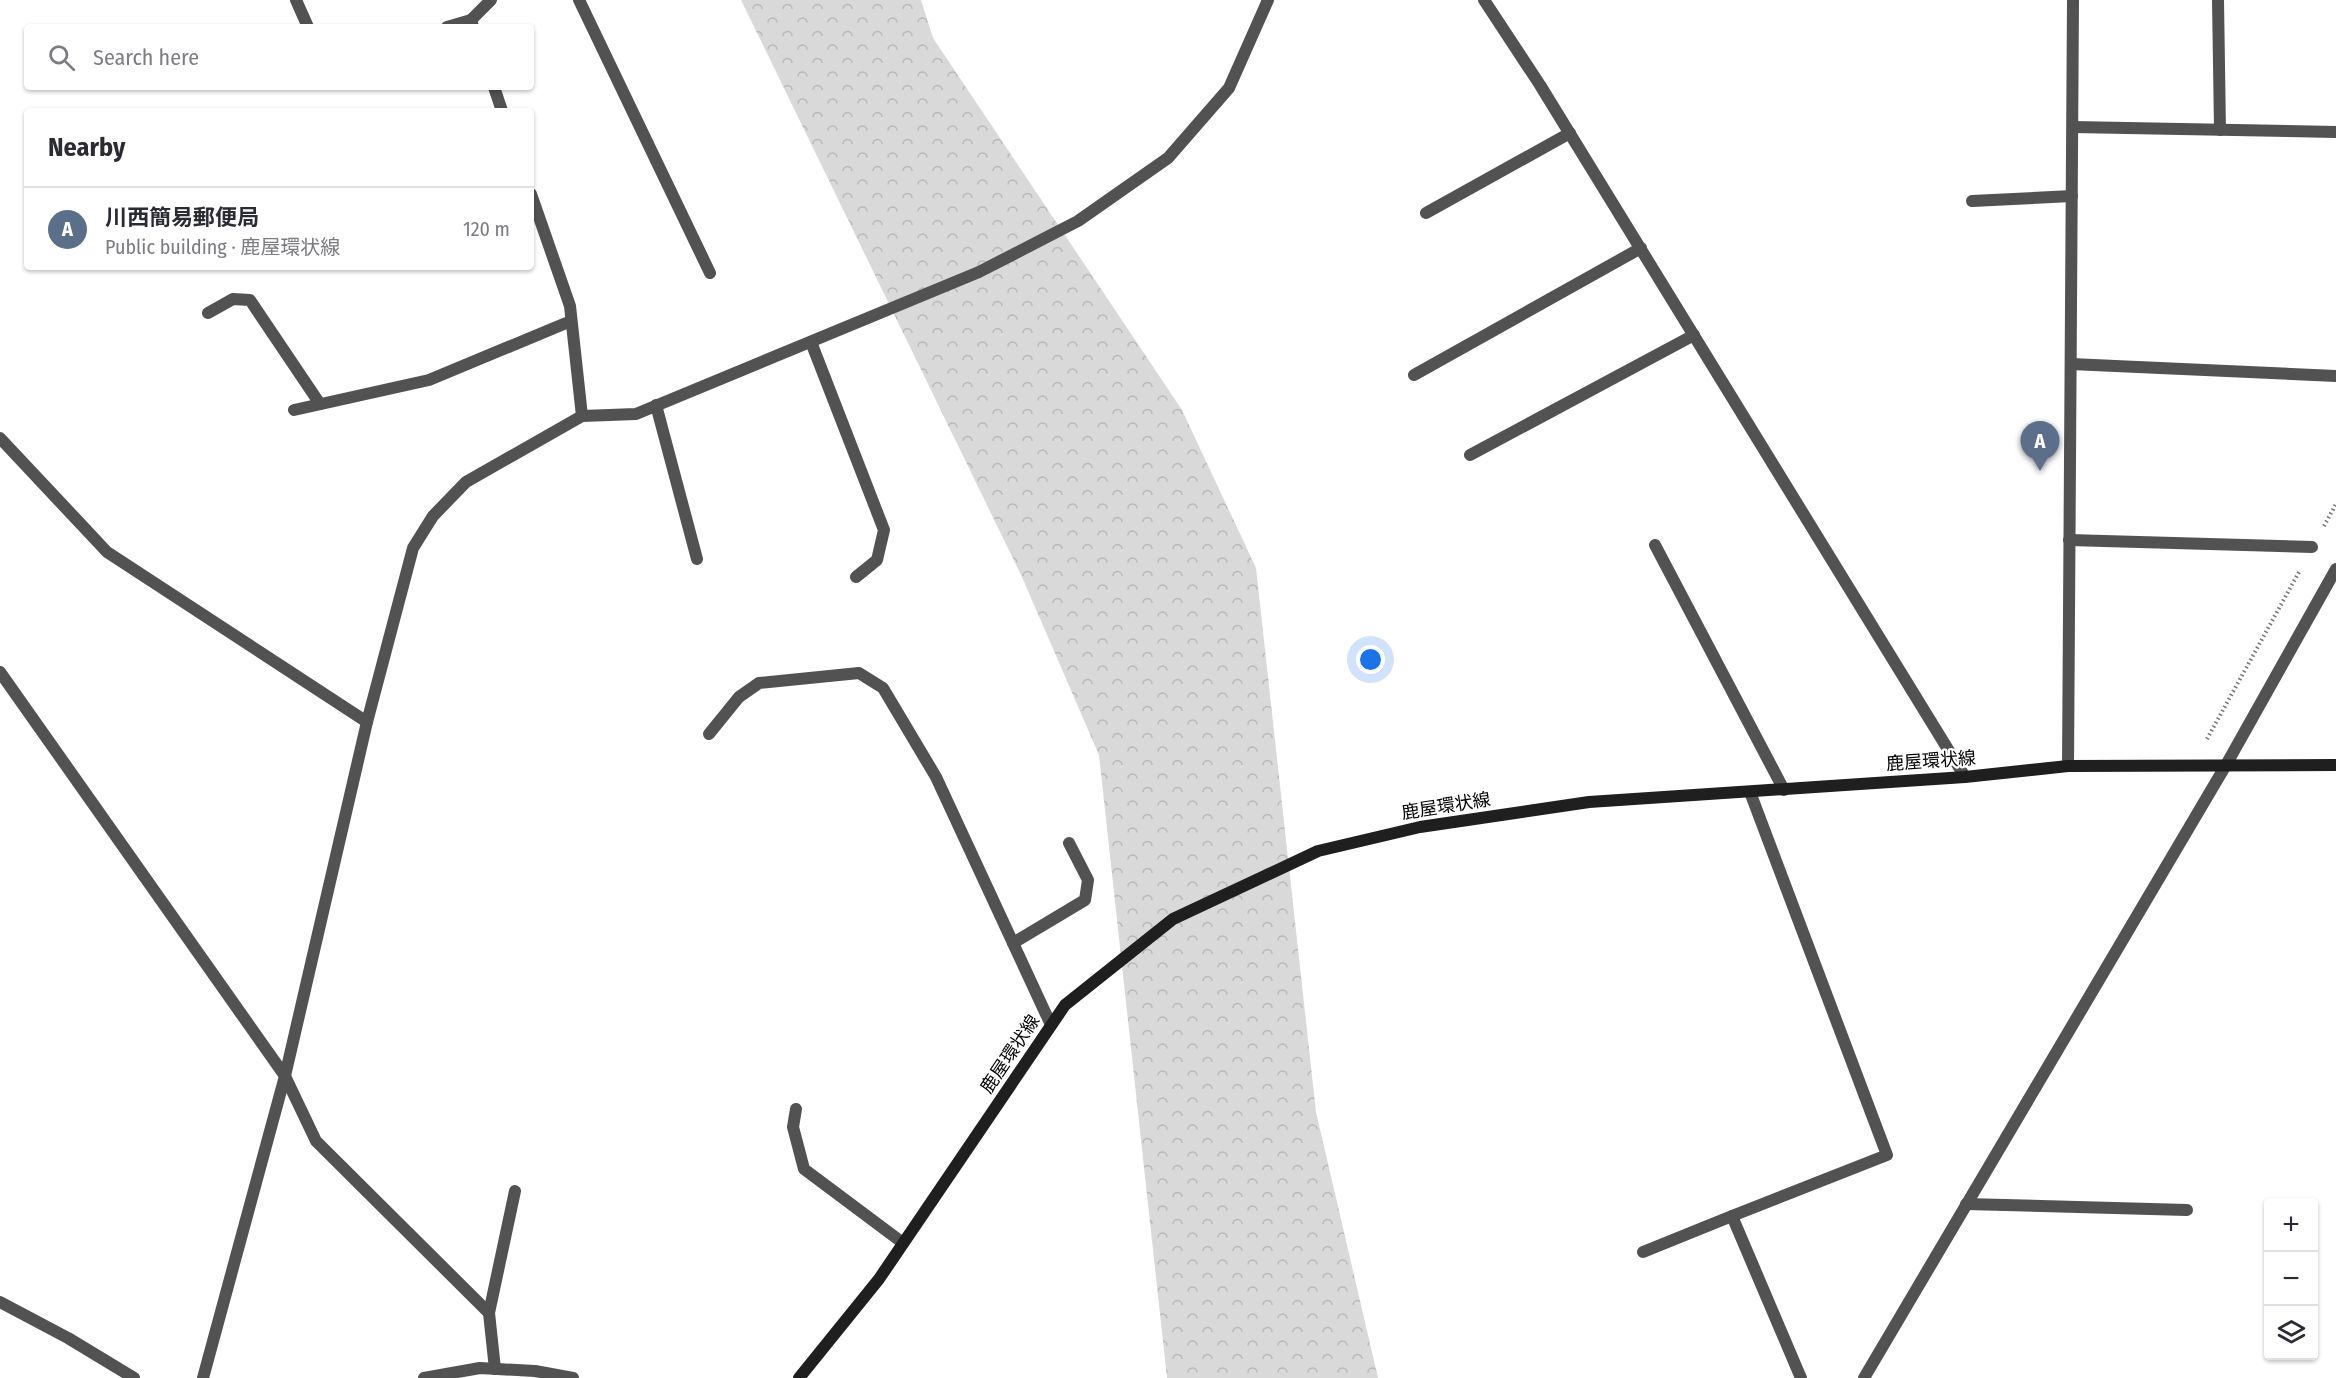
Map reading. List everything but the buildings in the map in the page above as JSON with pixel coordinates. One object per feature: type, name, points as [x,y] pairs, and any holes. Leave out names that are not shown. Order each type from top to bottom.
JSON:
[{"type":"main road","name":"鹿屋環状線","points":[[799,1378],[879,1279],[1065,1005],[1173,919],[1318,850],[1420,827],[1588,802],[1965,777],[2068,766],[2336,765]]},
{"type":"street","points":[[296,0],[307,24]]},
{"type":"street","points":[[472,23],[491,0]]},
{"type":"street","points":[[579,0],[710,273]]},
{"type":"street","points":[[202,1378],[285,1076],[367,722],[413,548],[433,516],[466,482],[582,416],[636,414],[989,267],[1078,221],[1168,158],[1229,88],[1268,0]]},
{"type":"street","points":[[1484,0],[1570,133],[1965,777]]},
{"type":"street","points":[[2068,766],[2073,0]]},
{"type":"street","points":[[2218,0],[2220,130]]},
{"type":"street","points":[[495,90],[501,108]]},
{"type":"street","points":[[2073,127],[2336,132]]},
{"type":"street","points":[[1426,213],[1570,133]]},
{"type":"street","points":[[1972,201],[2072,196]]},
{"type":"street","points":[[534,203],[570,306],[582,416]]},
{"type":"street","points":[[1414,375],[1641,248]]},
{"type":"street","points":[[208,313],[233,299],[250,300],[320,404]]},
{"type":"street","points":[[294,410],[429,380],[571,321]]},
{"type":"street","points":[[1470,455],[1694,335]]},
{"type":"street","points":[[811,342],[884,530],[877,560],[855,577]]},
{"type":"street","points":[[2071,364],[2336,376]]},
{"type":"street","points":[[656,405],[697,559]]},
{"type":"street","points":[[0,438],[107,552],[367,722]]},
{"type":"street","points":[[2069,540],[2312,547]]},
{"type":"street","points":[[1655,545],[1784,790]]},
{"type":"street","points":[[1864,1378],[2226,765],[2336,569]]},
{"type":"street","points":[[0,672],[285,1076],[316,1141],[489,1313]]},
{"type":"street","points":[[709,734],[739,697],[759,683],[859,673],[883,688],[936,777],[1051,1025]]},
{"type":"street","points":[[1643,1252],[1887,1155],[1750,792]]},
{"type":"street","points":[[1013,943],[1085,900],[1088,880],[1069,843]]},
{"type":"street","points":[[796,1109],[793,1127],[804,1169],[903,1244]]},
{"type":"street","points":[[495,1369],[489,1313],[515,1191]]},
{"type":"street","points":[[1966,1204],[2187,1210]]},
{"type":"street","points":[[1732,1216],[1802,1378]]},
{"type":"street","points":[[0,1302],[68,1338],[134,1378]]},
{"type":"street","points":[[424,1378],[480,1368],[535,1371],[573,1378]]},
{"type":"path","points":[[2192,765],[2336,504]]},
{"type":"green space","points":[[741,0],[921,0],[933,38],[1182,410],[1256,568],[1316,1112],[1378,1378],[1167,1378],[1099,755],[1022,577]]},
{"type":"place","name":"川西簡易郵便局","points":[[2040,471]]}]
